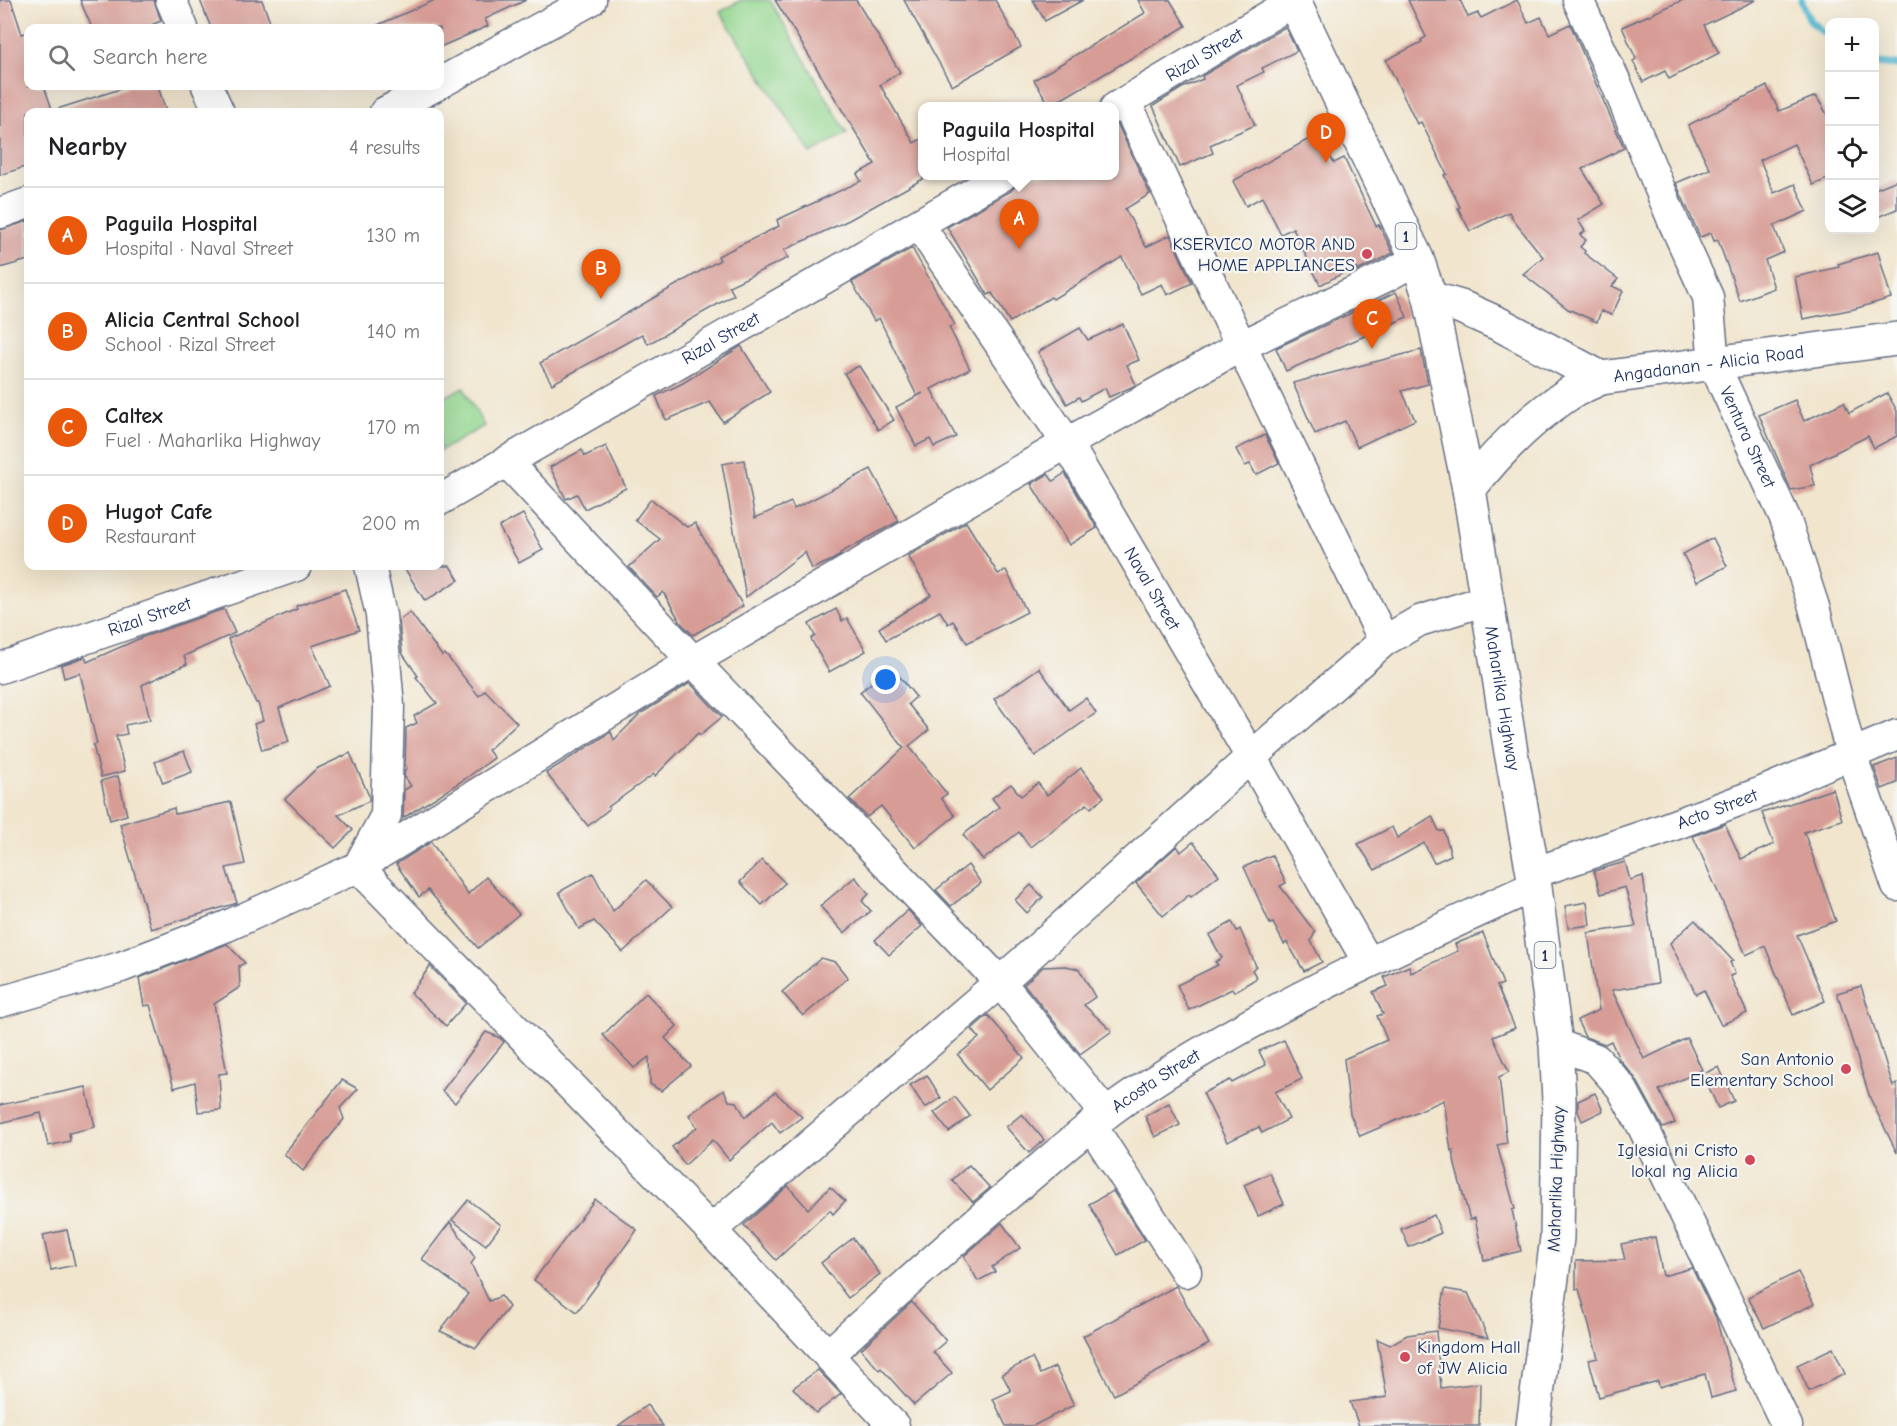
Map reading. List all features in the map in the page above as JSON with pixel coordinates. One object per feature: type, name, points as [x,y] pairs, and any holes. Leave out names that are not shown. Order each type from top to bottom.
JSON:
[{"type":"main road","name":"Maharlika Highway","points":[[1293,0],[1417,259],[1430,298],[1468,489],[1534,879],[1556,1044],[1559,1100],[1557,1238],[1533,1426]]},
{"type":"main road","name":"Angadanan - Alicia Road","points":[[1430,298],[1461,307],[1501,325],[1600,378],[1897,339]]},
{"type":"main road","points":[[1468,489],[1495,456],[1531,423],[1568,394],[1600,378]]},
{"type":"street","points":[[171,0],[181,24]]},
{"type":"street","name":"Rizal Street","points":[[1120,105],[1293,0]]},
{"type":"street","name":"Ventura Street","points":[[1578,0],[1708,297],[1714,364],[1785,518],[1814,607],[1851,754],[1897,886]]},
{"type":"street","points":[[444,81],[581,3]]},
{"type":"street","points":[[209,90],[217,108]]},
{"type":"street","points":[[393,108],[427,90]]},
{"type":"street","points":[[1120,105],[1241,346],[1384,641]]},
{"type":"street","name":"Rizal Street","points":[[444,498],[995,180]]},
{"type":"street","points":[[0,213],[24,204]]},
{"type":"street","name":"Naval Street","points":[[919,225],[1067,443],[1368,962]]},
{"type":"street","points":[[0,1002],[121,967],[227,926],[357,867],[693,661],[1067,443],[1241,346],[1389,275],[1417,259]]},
{"type":"street","points":[[507,462],[693,661],[1000,982],[1099,1120],[1186,1272]]},
{"type":"street","name":"Rizal Street","points":[[0,668],[284,570]]},
{"type":"street","points":[[357,867],[386,815],[389,706],[381,615],[371,570]]},
{"type":"street","points":[[711,1230],[1000,982],[1384,641],[1419,621],[1487,600]]},
{"type":"street","name":"Acto Street","points":[[1534,879],[1762,792],[1897,735]]},
{"type":"street","points":[[357,867],[711,1230],[894,1426]]},
{"type":"street","name":"Acosta Street","points":[[828,1355],[937,1255],[1099,1120],[1220,1040],[1368,962],[1534,879]]},
{"type":"street","points":[[1556,1044],[1596,1059],[1621,1087],[1648,1137],[1787,1426]]},
{"type":"green space","points":[[741,0],[770,0],[847,133],[811,154],[720,12]]},
{"type":"green space","points":[[463,387],[484,426],[444,449],[444,398]]},
{"type":"building","points":[[0,0],[11,0],[22,34],[24,33],[24,90],[45,90],[52,108],[24,108],[24,167],[0,175]]},
{"type":"building","points":[[80,0],[154,0],[161,21],[154,24],[90,24]]},
{"type":"building","points":[[200,0],[262,0],[271,24],[209,24]]},
{"type":"building","points":[[435,0],[526,0],[485,19],[488,26],[444,45],[444,24],[380,24]]},
{"type":"building","points":[[775,0],[856,0],[900,72],[880,85],[914,143],[918,141],[918,180],[921,180],[849,220],[784,250],[788,258],[729,286],[734,295],[648,344],[642,334],[552,384],[540,363],[720,260],[718,256],[779,226],[777,220],[861,181],[857,174],[875,164]]},
{"type":"building","points":[[904,0],[995,0],[1021,47],[952,86]]},
{"type":"building","points":[[1033,0],[1083,0],[1045,21]]},
{"type":"building","points":[[1138,0],[1170,0],[1186,26],[1057,102],[1048,102],[1034,80],[1145,13]]},
{"type":"building","points":[[1408,0],[1460,0],[1468,17],[1478,13],[1481,18],[1517,0],[1528,23],[1541,17],[1549,34],[1570,24],[1624,148],[1582,169],[1604,204],[1578,220],[1585,231],[1580,235],[1586,240],[1580,247],[1585,251],[1584,253],[1618,279],[1612,286],[1623,291],[1612,315],[1601,311],[1597,322],[1568,309],[1523,274],[1543,257],[1509,212],[1470,231],[1444,175],[1447,174],[1421,122],[1417,124],[1386,60],[1422,42],[1421,40],[1426,37]]},
{"type":"building","points":[[1683,0],[1756,0],[1704,25],[1719,53],[1669,79],[1665,71],[1643,82],[1633,61],[1636,59],[1622,27]]},
{"type":"building","points":[[1285,27],[1297,51],[1262,68],[1264,72],[1237,85],[1255,125],[1210,145],[1213,153],[1180,167],[1153,106],[1182,88],[1203,79],[1202,76]]},
{"type":"building","points":[[1767,86],[1779,111],[1816,96],[1825,111],[1825,180],[1813,185],[1794,144],[1760,160],[1774,193],[1795,184],[1807,211],[1774,226],[1784,252],[1765,260],[1774,288],[1740,301],[1718,240],[1714,241],[1711,233],[1700,237],[1676,183],[1710,169],[1688,125]]},
{"type":"building","points":[[117,90],[159,90],[165,108],[60,108]]},
{"type":"building","points":[[1119,127],[1150,194],[1125,209],[1146,247],[1170,235],[1192,283],[1167,295],[1162,284],[1141,294],[1122,257],[1010,322],[992,293],[988,295],[947,227],[1011,191],[1018,180],[1119,180]]},
{"type":"building","points":[[1318,134],[1334,163],[1344,158],[1376,226],[1379,225],[1393,253],[1357,271],[1355,267],[1320,285],[1293,228],[1281,234],[1262,197],[1246,206],[1233,181]]},
{"type":"building","points":[[1897,180],[1897,209],[1879,216],[1879,187]]},
{"type":"building","points":[[24,222],[24,261],[0,268],[0,230]]},
{"type":"building","points":[[912,248],[955,325],[949,327],[970,369],[931,389],[956,437],[934,447],[930,439],[916,446],[896,407],[923,393],[917,396],[879,318],[874,321],[852,282]]},
{"type":"building","points":[[1878,252],[1891,298],[1854,309],[1803,319],[1795,277],[1839,267],[1838,264]]},
{"type":"building","points":[[1396,292],[1407,317],[1286,371],[1276,348]]},
{"type":"building","points":[[1123,324],[1139,360],[1127,365],[1136,385],[1109,397],[1105,388],[1081,401],[1079,397],[1067,404],[1038,352],[1080,328],[1088,340]]},
{"type":"building","points":[[741,346],[770,392],[723,422],[710,402],[666,420],[656,396],[683,383]]},
{"type":"building","points":[[1421,350],[1428,384],[1402,391],[1415,420],[1357,447],[1345,421],[1315,434],[1293,383]]},
{"type":"building","points":[[859,366],[894,420],[878,430],[844,373]]},
{"type":"building","points":[[1887,393],[1897,411],[1897,436],[1874,448],[1868,436],[1810,465],[1815,486],[1791,490],[1759,415],[1795,400],[1804,421],[1844,402],[1849,413]]},
{"type":"building","points":[[1265,435],[1279,463],[1256,475],[1250,464],[1245,466],[1236,449]]},
{"type":"building","points":[[606,446],[626,488],[585,509],[577,494],[566,499],[550,467],[582,450],[585,456]]},
{"type":"building","points":[[744,460],[755,518],[791,502],[794,509],[871,469],[899,521],[812,569],[805,552],[746,597],[722,464]]},
{"type":"building","points":[[1065,473],[1097,528],[1069,545],[1031,484],[1048,474],[1053,481]]},
{"type":"building","points":[[651,499],[687,527],[695,523],[743,606],[693,635],[681,623],[663,592],[657,597],[629,567],[660,539],[635,520]]},
{"type":"building","points":[[523,514],[543,550],[519,563],[499,527]]},
{"type":"building","points":[[966,522],[998,574],[1006,570],[1027,612],[967,643],[953,621],[948,624],[940,611],[886,640],[879,628],[931,595],[908,556]]},
{"type":"building","points":[[1713,538],[1727,566],[1697,582],[1683,554]]},
{"type":"building","points":[[444,566],[450,566],[459,580],[425,601],[406,570],[444,570]]},
{"type":"building","points":[[345,589],[359,630],[312,646],[330,686],[279,708],[289,742],[262,750],[254,724],[263,721],[258,703],[256,703],[228,639],[297,609],[296,606]]},
{"type":"building","points":[[224,609],[235,633],[184,656],[187,664],[142,685],[150,720],[125,725],[127,734],[116,736],[125,771],[101,777],[93,745],[97,744],[80,673],[64,678],[61,665],[85,657],[87,662],[143,637]]},
{"type":"building","points":[[836,609],[842,621],[847,618],[866,651],[829,672],[811,639],[815,636],[809,624]]},
{"type":"building","points":[[410,612],[442,656],[445,654],[479,696],[485,690],[517,723],[488,750],[494,758],[403,818],[404,790],[411,786],[404,776],[407,768],[405,765],[406,728],[417,723],[414,716],[437,703],[416,677],[418,676],[402,653],[399,620]]},
{"type":"building","points":[[892,667],[916,697],[908,704],[929,730],[909,746],[947,794],[941,798],[955,816],[915,848],[881,806],[867,817],[849,799],[904,748],[860,692]]},
{"type":"building","points":[[1039,668],[1069,710],[1086,698],[1096,713],[1035,756],[994,699]]},
{"type":"building","points":[[690,683],[722,717],[700,735],[698,733],[655,776],[654,774],[608,807],[609,809],[588,826],[546,773],[611,732],[614,740],[640,714]]},
{"type":"building","points":[[184,751],[192,772],[163,783],[155,762]]},
{"type":"building","points":[[350,753],[369,796],[369,801],[338,815],[353,830],[335,848],[285,799],[316,769]]},
{"type":"building","points":[[1897,758],[1897,783],[1882,789],[1874,767]]},
{"type":"building","points":[[1081,768],[1104,797],[1091,808],[1087,804],[1030,847],[1019,832],[983,860],[963,835],[999,807],[992,798],[1011,784],[1021,796],[1038,783],[1047,795]]},
{"type":"building","points":[[118,776],[127,815],[110,820],[101,781]]},
{"type":"building","points":[[1833,789],[1842,820],[1804,832],[1836,921],[1797,935],[1825,1001],[1793,1015],[1765,946],[1746,955],[1693,836],[1725,824],[1741,859],[1774,844],[1762,813]]},
{"type":"building","points":[[231,802],[245,864],[226,868],[237,903],[151,929],[120,824],[174,808],[175,814]]},
{"type":"building","points":[[1432,816],[1439,831],[1444,831],[1451,855],[1434,863],[1424,843],[1375,870],[1358,844],[1392,827],[1397,838]]},
{"type":"building","points":[[431,842],[468,894],[486,877],[519,914],[478,948],[428,890],[419,897],[396,864]]},
{"type":"building","points":[[1193,842],[1219,875],[1163,916],[1136,883],[1177,846],[1181,852]]},
{"type":"building","points":[[1272,855],[1286,883],[1280,886],[1315,932],[1311,941],[1322,962],[1304,971],[1287,942],[1284,944],[1273,923],[1270,924],[1244,867]]},
{"type":"building","points":[[762,860],[785,883],[762,905],[740,882]]},
{"type":"building","points":[[1625,862],[1630,880],[1643,876],[1658,983],[1612,990],[1644,1059],[1687,1038],[1702,1070],[1659,1090],[1675,1123],[1663,1128],[1636,1079],[1619,1059],[1611,1041],[1605,1044],[1585,1037],[1577,1020],[1599,1010],[1588,933],[1636,926],[1625,887],[1601,894],[1594,871]]},
{"type":"building","points":[[968,865],[981,883],[951,906],[936,890]]},
{"type":"building","points":[[593,873],[613,911],[646,880],[672,907],[623,952],[594,921],[579,929],[559,892]]},
{"type":"building","points":[[855,877],[869,894],[862,901],[871,911],[844,933],[820,906]]},
{"type":"building","points":[[1031,885],[1043,897],[1027,913],[1015,900]]},
{"type":"building","points":[[1587,902],[1590,925],[1568,928],[1565,906]]},
{"type":"building","points":[[908,910],[922,926],[889,955],[875,940]]},
{"type":"building","points":[[1695,920],[1733,961],[1730,962],[1735,974],[1730,976],[1747,1013],[1721,1025],[1704,990],[1696,994],[1670,943]]},
{"type":"building","points":[[1232,922],[1237,931],[1240,929],[1256,966],[1252,970],[1257,978],[1234,992],[1232,989],[1189,1010],[1177,985],[1218,965],[1215,962],[1222,958],[1209,935]]},
{"type":"building","points":[[1483,933],[1503,984],[1497,986],[1515,1028],[1493,1037],[1509,1072],[1499,1077],[1507,1143],[1497,1145],[1515,1209],[1512,1210],[1521,1251],[1484,1260],[1475,1218],[1470,1220],[1453,1150],[1451,1151],[1444,1100],[1360,1136],[1350,1114],[1344,1059],[1387,1040],[1377,1016],[1383,1014],[1373,992],[1388,986],[1384,977],[1409,966],[1411,973],[1458,951],[1455,944]]},
{"type":"building","points":[[227,944],[245,963],[239,966],[240,987],[214,1004],[227,1073],[219,1074],[221,1110],[198,1112],[195,1082],[174,1088],[150,1005],[144,1006],[139,978]]},
{"type":"building","points":[[821,958],[835,962],[848,978],[803,1016],[782,992]]},
{"type":"building","points":[[430,966],[466,1003],[446,1026],[411,993]]},
{"type":"building","points":[[1066,966],[1079,969],[1095,997],[1084,1005],[1112,1031],[1080,1054],[1024,984],[1043,967]]},
{"type":"building","points":[[1861,986],[1893,1086],[1897,1084],[1897,1153],[1870,1098],[1837,993]]},
{"type":"building","points":[[646,993],[677,1026],[665,1038],[691,1066],[661,1091],[650,1084],[649,1057],[634,1068],[603,1035]]},
{"type":"building","points":[[988,1015],[1024,1058],[987,1090],[958,1055],[979,1038],[972,1029]]},
{"type":"building","points":[[486,1032],[504,1042],[455,1103],[442,1091]]},
{"type":"building","points":[[1284,1040],[1302,1079],[1275,1092],[1289,1119],[1262,1133],[1259,1127],[1227,1142],[1203,1093],[1230,1080],[1232,1083],[1266,1065],[1259,1051]]},
{"type":"building","points":[[1719,1067],[1734,1101],[1718,1108],[1703,1074]]},
{"type":"building","points":[[927,1075],[941,1098],[925,1108],[910,1085]]},
{"type":"building","points":[[342,1080],[358,1089],[340,1108],[344,1119],[303,1171],[284,1154]]},
{"type":"building","points":[[86,1087],[95,1127],[69,1133],[70,1141],[48,1146],[41,1113],[0,1123],[0,1105]]},
{"type":"building","points":[[724,1090],[729,1101],[737,1102],[745,1117],[775,1092],[802,1117],[780,1133],[772,1122],[729,1160],[713,1140],[685,1165],[672,1147],[697,1127],[689,1115]]},
{"type":"building","points":[[1595,1093],[1603,1111],[1582,1121],[1578,1111],[1578,1101]]},
{"type":"building","points":[[955,1097],[970,1116],[949,1132],[934,1113]]},
{"type":"building","points":[[1169,1103],[1180,1125],[1155,1137],[1145,1116]]},
{"type":"building","points":[[1022,1114],[1044,1140],[1029,1153],[1006,1127]]},
{"type":"building","points":[[969,1165],[990,1188],[973,1202],[952,1180]]},
{"type":"building","points":[[1270,1173],[1284,1204],[1258,1216],[1244,1185]]},
{"type":"building","points":[[788,1186],[808,1209],[830,1187],[845,1201],[833,1214],[830,1210],[776,1260],[744,1225]]},
{"type":"building","points":[[1113,1191],[1145,1240],[1118,1255],[1089,1204]]},
{"type":"building","points":[[595,1199],[637,1230],[577,1312],[534,1280]]},
{"type":"building","points":[[468,1200],[501,1225],[486,1245],[452,1220]]},
{"type":"building","points":[[1434,1215],[1441,1233],[1409,1247],[1401,1229]]},
{"type":"building","points":[[450,1222],[475,1258],[471,1264],[489,1301],[501,1296],[509,1307],[476,1348],[440,1331],[468,1294],[422,1259]]},
{"type":"building","points":[[1002,1223],[1020,1248],[992,1267],[995,1272],[978,1281],[964,1256]]},
{"type":"building","points":[[67,1230],[75,1265],[51,1270],[43,1235]]},
{"type":"building","points":[[1655,1237],[1663,1276],[1692,1268],[1716,1318],[1736,1391],[1711,1398],[1705,1374],[1659,1387],[1658,1381],[1599,1397],[1589,1360],[1598,1358],[1579,1289],[1576,1289],[1576,1261],[1625,1260],[1621,1244]]},
{"type":"building","points":[[853,1238],[880,1274],[848,1298],[821,1263]]},
{"type":"building","points":[[1798,1272],[1814,1304],[1764,1328],[1748,1297]]},
{"type":"building","points":[[1176,1286],[1209,1344],[1114,1395],[1083,1336]]},
{"type":"building","points":[[1445,1289],[1468,1293],[1488,1338],[1438,1328]]},
{"type":"building","points":[[912,1302],[946,1341],[933,1352],[952,1373],[914,1405],[861,1349]]},
{"type":"building","points":[[1436,1331],[1441,1388],[1480,1383],[1479,1426],[1359,1426],[1350,1402],[1387,1397],[1377,1339],[1390,1345],[1407,1335]]},
{"type":"building","points":[[1833,1348],[1845,1374],[1809,1391],[1797,1365]]},
{"type":"building","points":[[1032,1358],[1040,1374],[1055,1367],[1074,1405],[1033,1426],[1006,1426],[993,1399],[1011,1391],[1002,1374]]},
{"type":"building","points":[[818,1370],[841,1394],[816,1413],[793,1388]]},
{"type":"building","points":[[647,1405],[663,1426],[618,1426]]},
{"type":"waterway","points":[[1801,0],[1810,21],[1825,34]]},
{"type":"waterway","points":[[1879,63],[1897,65]]},
{"type":"place","name":"Hugot Cafe","points":[[1326,163]]},
{"type":"place","name":"Paguila Hospital","points":[[1019,249]]},
{"type":"place","name":"KSERVICO MOTOR AND HOME APPLIANCES","points":[[1367,254]]},
{"type":"place","name":"Alicia Central School","points":[[601,299]]},
{"type":"place","name":"Caltex","points":[[1372,349]]},
{"type":"place","name":"San Antonio Elementary School","points":[[1846,1069]]},
{"type":"place","name":"Iglesia ni Cristo lokal ng Alicia","points":[[1750,1160]]},
{"type":"place","name":"Kingdom Hall of JW Alicia","points":[[1405,1357]]}]
